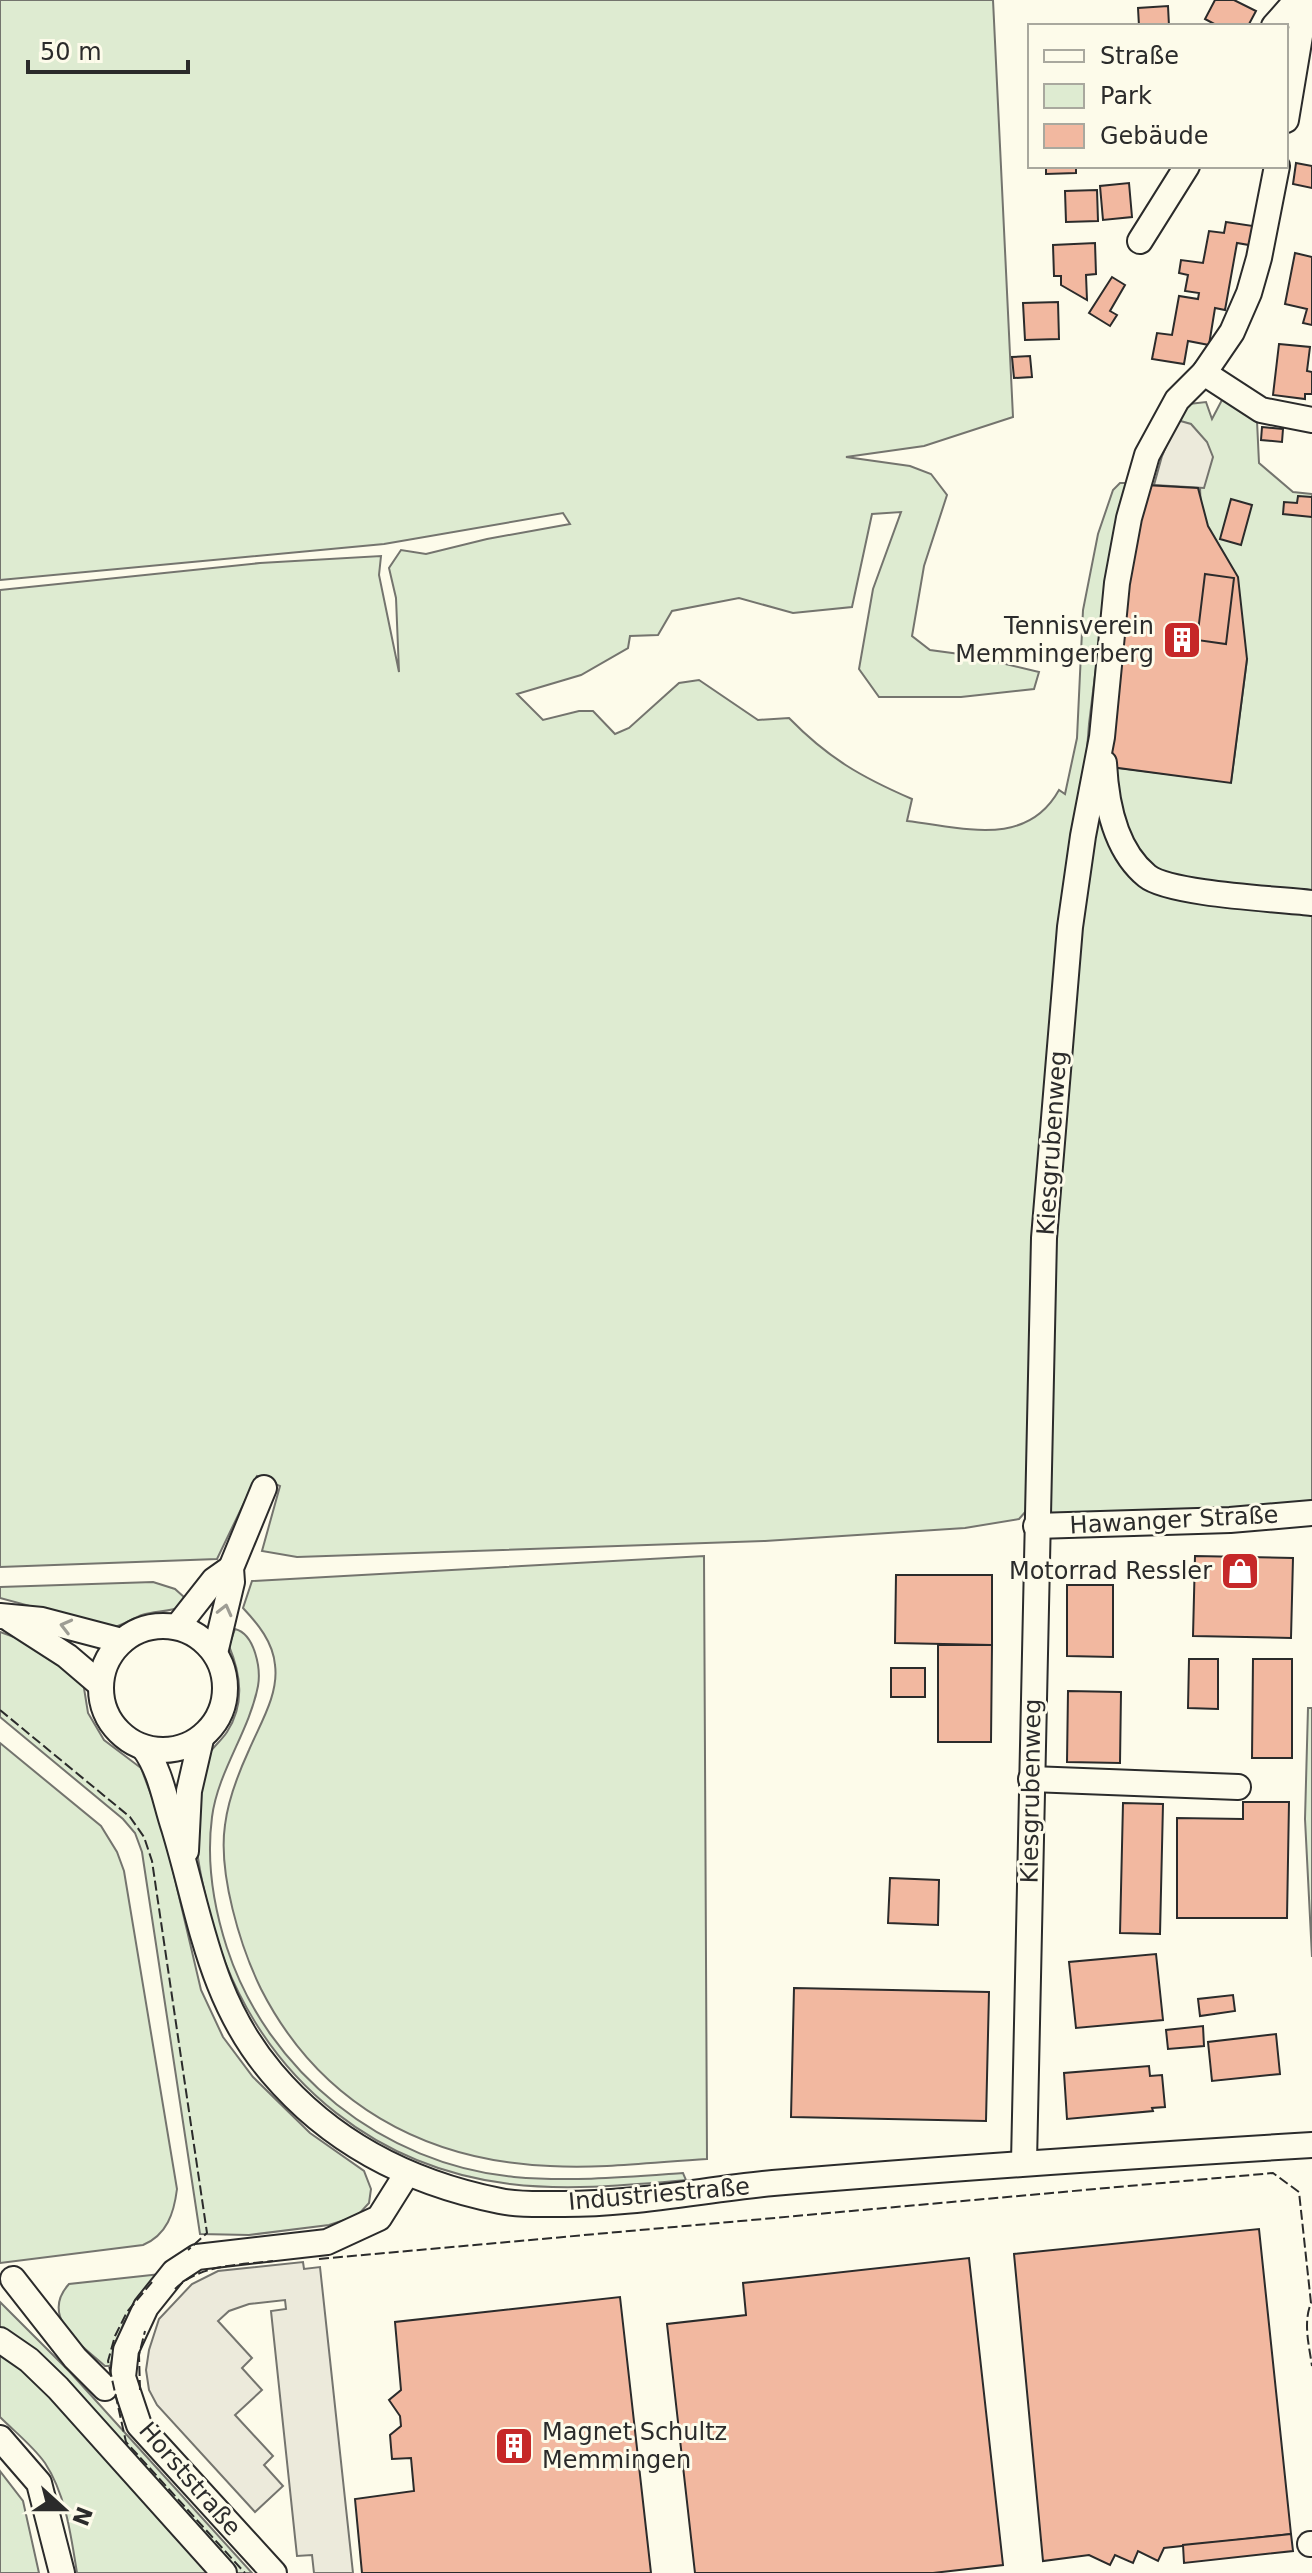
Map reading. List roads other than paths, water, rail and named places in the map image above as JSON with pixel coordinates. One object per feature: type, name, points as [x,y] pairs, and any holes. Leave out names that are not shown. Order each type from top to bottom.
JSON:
[{"type":"street","points":[[1276,24],[1297,0]]},
{"type":"street","points":[[1288,108],[1306,0]]},
{"type":"street","points":[[1140,241],[1186,168]]},
{"type":"street","name":"Kiesgrubenweg","points":[[1024,2162],[1044,1238],[1057,1062],[1080,851],[1102,737],[1115,596],[1129,518],[1147,455],[1177,400],[1204,373],[1232,332],[1249,293],[1259,258],[1277,168]]},
{"type":"street","points":[[1204,373],[1261,410],[1312,420]]},
{"type":"street","points":[[1102,737],[1105,779],[1113,819],[1127,855],[1149,878],[1182,889],[1312,903]]},
{"type":"street","name":"Industriestraße","points":[[185,1865],[189,1791],[201,1739],[221,1714],[225,1698],[222,1667],[215,1653],[232,1582],[231,1568],[264,1488]]},
{"type":"street","name":"Hawanger Straße","points":[[1036,1526],[1230,1520],[1312,1513]]},
{"type":"street","points":[[177,1627],[214,1580],[231,1568]]},
{"type":"street","points":[[4,1617],[42,1620],[122,1641]]},
{"type":"street","points":[[4,1617],[67,1656],[101,1685],[108,1661],[122,1641],[148,1628],[177,1627],[198,1636],[215,1653]]},
{"type":"street","name":"Industriestraße","points":[[101,1685],[101,1697],[109,1719],[124,1737],[144,1748],[154,1761],[209,1961],[251,2046],[271,2073],[316,2117],[375,2158],[406,2175],[503,2202],[607,2203],[767,2184],[1024,2162],[1312,2145]]},
{"type":"street","points":[[144,1748],[167,1751],[201,1739]]},
{"type":"street","points":[[1031,1779],[1238,1787]]},
{"type":"street","name":"Horststraße","points":[[274,2573],[139,2425],[123,2377],[126,2350],[146,2307],[174,2272],[197,2257],[292,2258],[379,2218],[406,2175]]},
{"type":"street","points":[[13,2279],[75,2358],[105,2388]]},
{"type":"street","points":[[0,2340],[29,2360],[58,2388],[224,2573]]},
{"type":"street","points":[[0,2438],[39,2483],[62,2573]]},
{"type":"place","name":"Tennisverein Memmingerberg","points":[[1182,640]]},
{"type":"place","name":"Motorrad Ressler","points":[[1240,1571]]},
{"type":"place","name":"Magnet Schultz Memmingen","points":[[514,2446]]}]
